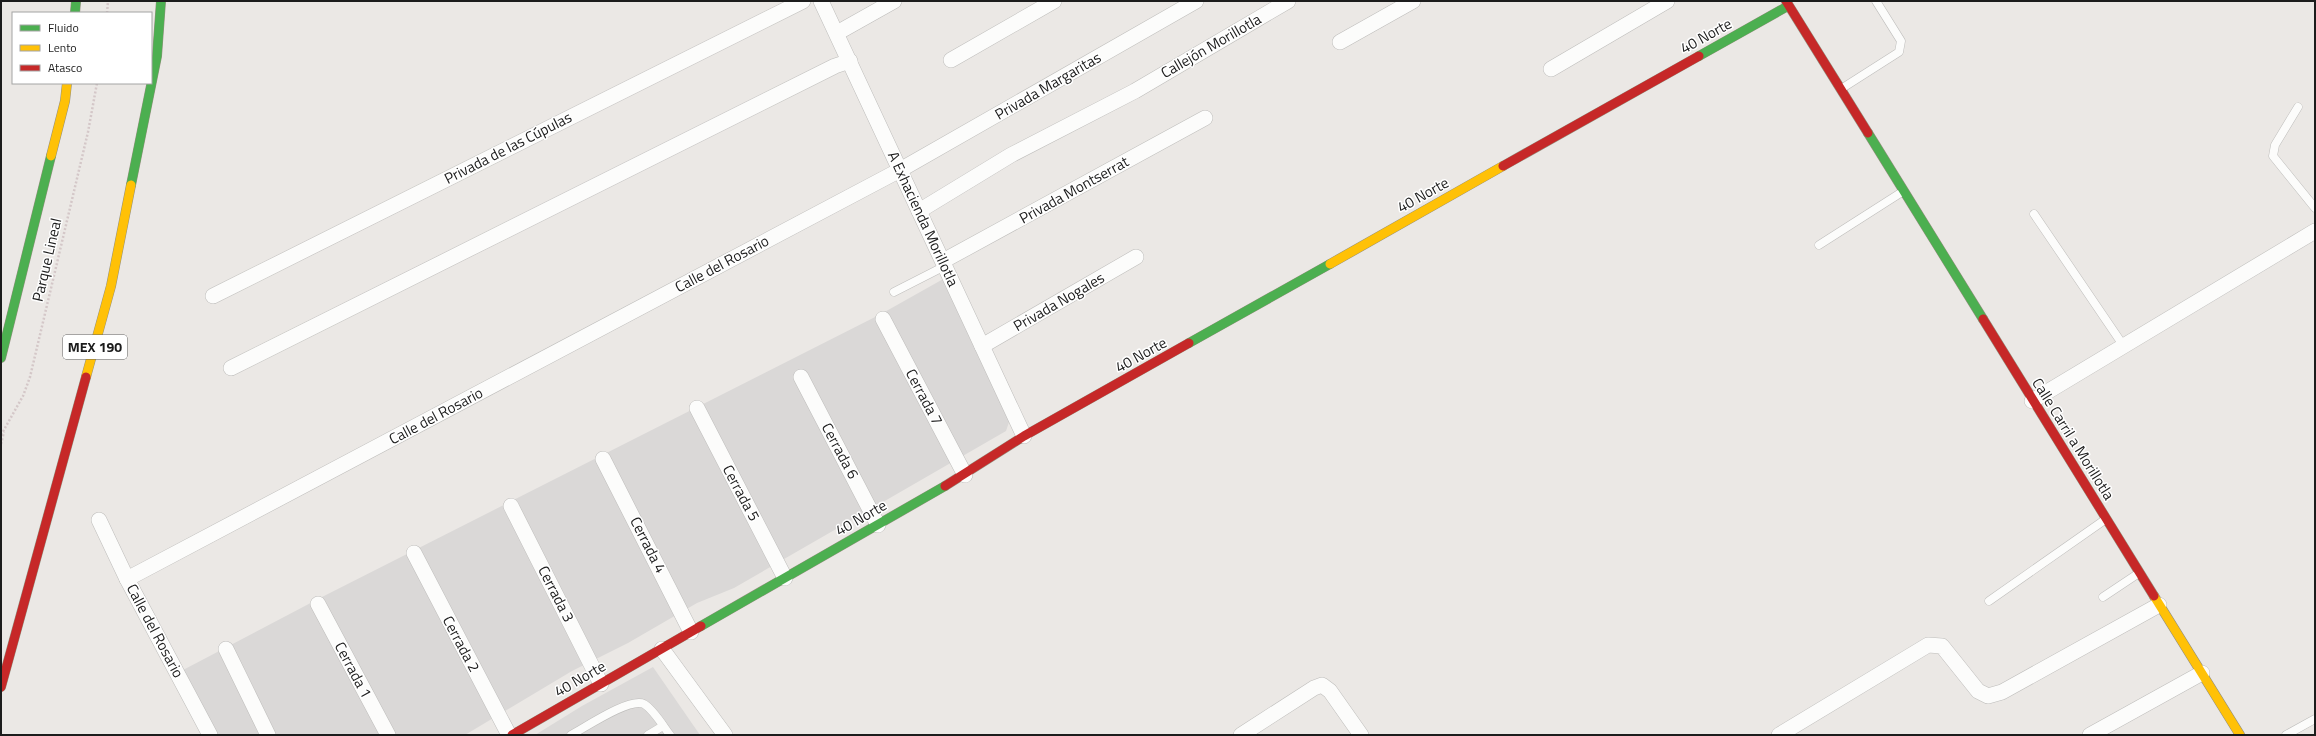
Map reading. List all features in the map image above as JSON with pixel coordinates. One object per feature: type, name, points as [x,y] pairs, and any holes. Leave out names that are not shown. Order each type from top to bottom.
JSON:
[{"type":"main road","name":"MEX 190","points":[[152,82],[157,56],[161,1]]},
{"type":"main road","name":"Calle Carril a Morillotla","points":[[1787,3],[1902,192],[2240,735]]},
{"type":"main road","name":"40 Norte","points":[[510,735],[965,475],[1024,436],[1787,3]]},
{"type":"main road","points":[[1,358],[65,101],[67,84]]},
{"type":"main road","name":"MEX 190","points":[[1,687],[112,286],[152,84]]},
{"type":"street","name":"Privada de las Cúpulas","points":[[213,296],[803,1]]},
{"type":"street","name":"A Exhacienda Morillotla","points":[[822,1],[1024,436]]},
{"type":"street","points":[[837,33],[894,1]]},
{"type":"street","points":[[951,60],[1054,1]]},
{"type":"street","name":"Privada Margaritas","points":[[900,170],[1196,1]]},
{"type":"street","name":"Callejón Morillotla","points":[[919,211],[1011,155],[1134,91],[1288,1]]},
{"type":"street","points":[[1340,42],[1413,1]]},
{"type":"street","points":[[1551,69],[1666,1]]},
{"type":"street","points":[[231,368],[835,66],[850,61]]},
{"type":"street","name":"Privada Montserrat","points":[[944,263],[1205,118]]},
{"type":"street","name":"Calle del Rosario","points":[[210,735],[127,580],[900,170]]},
{"type":"street","points":[[2032,401],[2315,231]]},
{"type":"street","name":"Privada Nogales","points":[[982,346],[1136,257]]},
{"type":"street","name":"Cerrada 7","points":[[884,319],[965,475]]},
{"type":"street","name":"Cerrada 6","points":[[801,377],[878,525]]},
{"type":"street","name":"Cerrada 5","points":[[697,408],[785,578]]},
{"type":"street","name":"Cerrada 4","points":[[603,459],[691,632]]},
{"type":"street","name":"Cerrada 3","points":[[511,506],[601,684]]},
{"type":"street","points":[[99,520],[127,580]]},
{"type":"street","name":"Cerrada 2","points":[[414,553],[510,735]]},
{"type":"street","name":"Cerrada 1","points":[[318,604],[388,735]]},
{"type":"street","points":[[1779,735],[1928,645],[1942,646],[1978,691],[1988,696],[2002,692],[2159,605]]},
{"type":"street","points":[[226,649],[268,735]]},
{"type":"street","points":[[662,649],[725,735]]},
{"type":"street","points":[[2090,735],[2202,673]]},
{"type":"street","points":[[1241,735],[1314,688],[1322,685],[1330,691],[1360,735]]},
{"type":"lane","points":[[1840,90],[1899,52],[1901,40],[1876,1]]},
{"type":"lane","points":[[2298,107],[2275,145],[2274,156],[2315,208]]},
{"type":"lane","points":[[1819,245],[1902,192]]},
{"type":"lane","points":[[2034,214],[2123,346]]},
{"type":"lane","points":[[894,292],[944,263]]},
{"type":"lane","points":[[1989,600],[2106,519]]},
{"type":"lane","points":[[2103,597],[2139,573]]},
{"type":"lane","points":[[571,735],[631,703],[643,704],[670,735]]},
{"type":"lane","points":[[2286,735],[2315,719]]},
{"type":"lane","points":[[648,735],[663,726]]},
{"type":"path","points":[[107,12],[108,1]]},
{"type":"path","name":"Parque Lineal","points":[[1,435],[23,396],[30,377],[88,132],[97,84]]},
{"type":"path","points":[[1,444],[6,425]]},
{"type":"shaded area","points":[[945,278],[1010,419],[1006,431],[734,588],[697,603],[628,643],[572,671],[465,735],[216,735],[183,670],[322,597],[881,314]]},
{"type":"shaded area","points":[[653,667],[700,735],[535,735],[582,706]]},
{"type":"traffic: fast","points":[[75,12],[76,1]]},
{"type":"traffic: fast","points":[[152,81],[157,56],[161,1]]},
{"type":"traffic: fast","points":[[1699,56],[1788,6]]},
{"type":"traffic: fast","points":[[131,185],[151,84]]},
{"type":"traffic: fast","points":[[1868,133],[1983,319]]},
{"type":"traffic: fast","points":[[1,358],[51,156]]},
{"type":"traffic: fast","points":[[1189,343],[1330,264]]},
{"type":"traffic: fast","points":[[701,626],[945,486]]},
{"type":"traffic: slow","points":[[51,156],[65,101],[67,84]]},
{"type":"traffic: slow","points":[[1330,264],[1503,166]]},
{"type":"traffic: slow","points":[[86,377],[111,286],[131,185]]},
{"type":"traffic: slow","points":[[2154,596],[2240,735]]},
{"type":"traffic: jam","points":[[1786,1],[1868,133]]},
{"type":"traffic: jam","points":[[1503,166],[1699,56]]},
{"type":"traffic: jam","points":[[1983,319],[2154,596]]},
{"type":"traffic: jam","points":[[945,486],[1024,436],[1189,343]]},
{"type":"traffic: jam","points":[[1,687],[86,377]]},
{"type":"traffic: jam","points":[[512,735],[701,626]]}]
